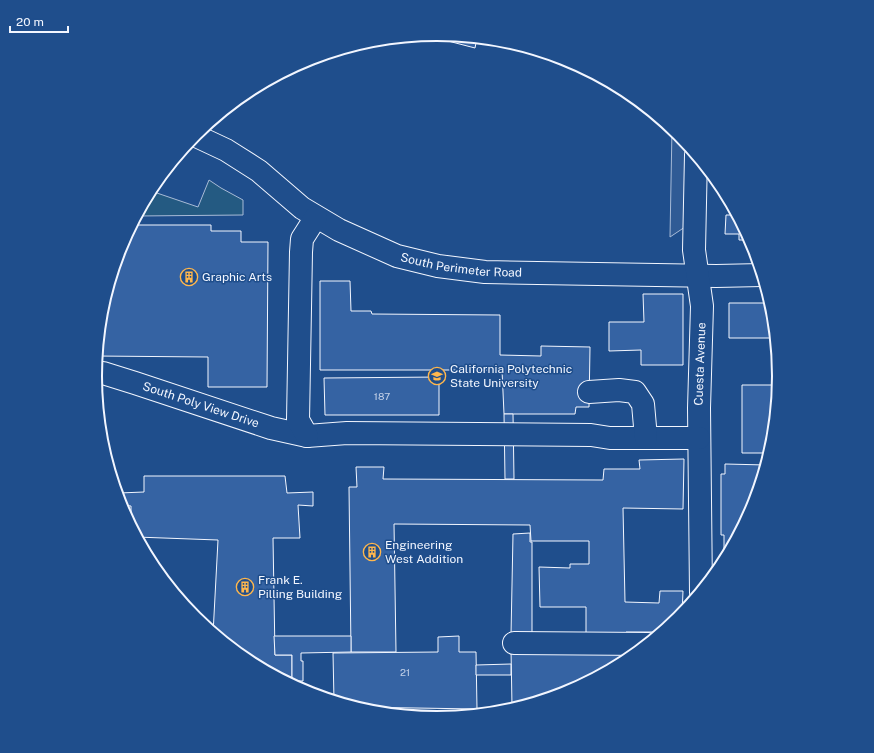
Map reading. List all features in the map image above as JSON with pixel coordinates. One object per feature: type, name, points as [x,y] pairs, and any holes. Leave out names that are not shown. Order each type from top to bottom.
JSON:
[{"type":"street","name":"South Perimeter Road","points":[[201,138],[226,150],[258,171],[297,204],[316,217],[339,230],[397,256],[438,266],[485,272],[698,276],[757,275]]},
{"type":"street","name":"Cuesta Avenue","points":[[696,163],[694,250],[702,306],[699,438],[706,577]]},
{"type":"street","points":[[307,436],[298,420],[301,252],[302,239],[316,217]]},
{"type":"street","name":"South Poly View Drive","points":[[102,374],[135,383],[271,428],[307,436],[346,433],[591,435],[610,438],[699,438]]},
{"type":"street","points":[[589,392],[619,390],[635,392],[643,404],[646,438]]},
{"type":"street","points":[[514,643],[640,644]]},
{"type":"shaded area","points":[[672,137],[689,155],[688,225],[670,237]]},
{"type":"shaded area","points":[[209,180],[243,200],[243,215],[142,216],[156,193],[198,207]]},
{"type":"building","points":[[450,42],[476,44],[475,48]]},
{"type":"building","points":[[726,215],[731,215],[743,240],[739,240],[739,234],[725,234]]},
{"type":"building","name":"Graphic Arts","points":[[138,225],[211,225],[211,231],[241,231],[241,242],[268,242],[267,387],[208,387],[208,357],[102,356],[104,333],[113,290],[119,269]]},
{"type":"building","points":[[320,281],[350,281],[351,311],[371,311],[372,314],[500,315],[500,355],[541,356],[541,346],[590,347],[589,407],[576,407],[575,414],[504,414],[502,370],[320,370]]},
{"type":"building","points":[[643,294],[683,294],[683,365],[641,365],[641,350],[609,351],[609,322],[644,322]]},
{"type":"building","points":[[729,303],[764,303],[770,338],[729,338]]},
{"type":"building","points":[[439,377],[439,415],[325,415],[324,378]]},
{"type":"building","points":[[742,385],[772,385],[770,420],[763,453],[742,453]]},
{"type":"building","points":[[504,414],[513,414],[514,479],[505,479]]},
{"type":"building","name":"Engineering West Addition","points":[[684,459],[683,509],[623,508],[625,602],[659,603],[660,591],[683,591],[682,605],[654,632],[626,632],[626,636],[586,635],[586,607],[540,607],[539,567],[570,568],[570,564],[589,564],[589,541],[531,541],[530,525],[394,524],[396,652],[351,652],[349,487],[357,487],[356,467],[384,467],[383,479],[603,480],[604,469],[640,469],[639,460]]},
{"type":"building","points":[[725,464],[760,465],[747,505],[724,550],[724,535],[721,535],[721,474],[725,474]]},
{"type":"building","name":"Frank E. Pilling Building","points":[[144,476],[285,476],[287,493],[313,492],[313,506],[298,505],[300,538],[273,538],[275,655],[292,655],[292,678],[269,667],[233,643],[213,627],[218,540],[142,537],[131,514],[131,506],[127,506],[122,493],[144,492]]},
{"type":"building","points":[[530,533],[530,542],[532,542],[532,635],[511,635],[513,534]]},
{"type":"building","points":[[274,636],[351,636],[351,652],[301,653],[301,661],[303,661],[303,681],[292,678],[292,655],[275,655]]},
{"type":"building","points":[[459,636],[459,652],[476,652],[477,709],[382,707],[350,701],[334,696],[333,653],[438,652],[438,637]]},
{"type":"building","points":[[511,649],[629,651],[605,667],[585,677],[545,694],[512,704]]},
{"type":"building","points":[[511,664],[511,675],[476,675],[476,665]]},
{"type":"place","name":"Graphic Arts","points":[[189,277]]},
{"type":"place","name":"California Polytechnic State University","points":[[437,376]]},
{"type":"place","name":"Engineering West Addition","points":[[372,552]]},
{"type":"place","name":"Frank E. Pilling Building","points":[[245,587]]}]
